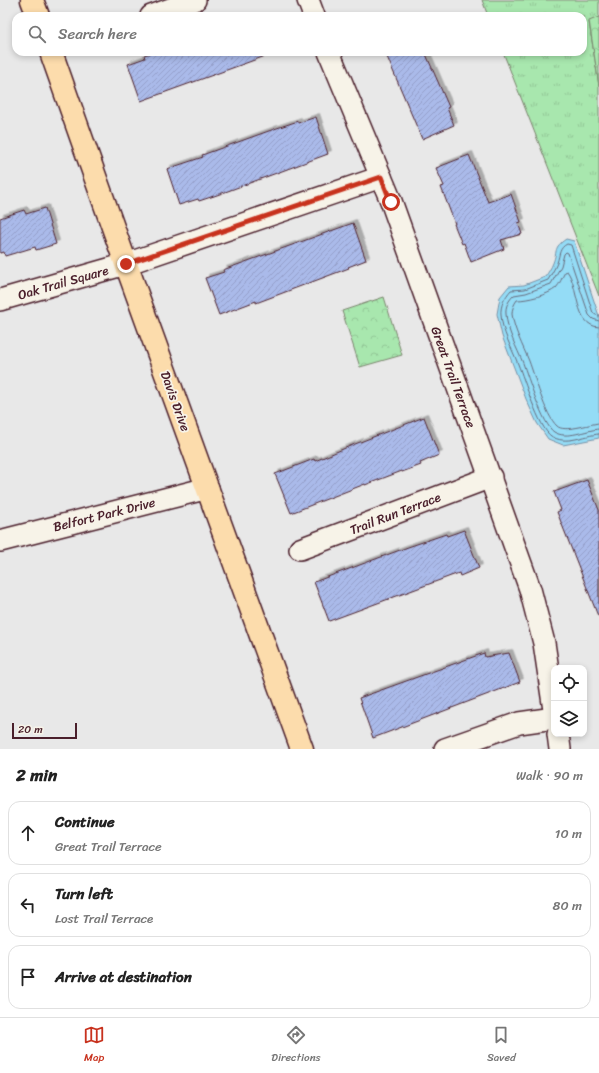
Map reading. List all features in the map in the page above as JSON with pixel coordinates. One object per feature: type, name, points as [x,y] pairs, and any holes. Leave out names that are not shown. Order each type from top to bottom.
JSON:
[{"type":"main road","points":[[32,0],[36,12]]},
{"type":"main road","name":"Davis Drive","points":[[52,56],[126,264],[302,749]]},
{"type":"street","points":[[162,12],[195,0]]},
{"type":"street","points":[[308,0],[312,12]]},
{"type":"street","name":"Great Trail Terrace","points":[[331,56],[381,177],[491,477],[530,589],[544,643],[553,701]]},
{"type":"street","name":"Oak Trail Square","points":[[0,300],[126,264],[381,177]]},
{"type":"street","name":"Trail Run Terrace","points":[[300,549],[491,477]]},
{"type":"street","name":"Belfort Park Drive","points":[[0,541],[208,488]]},
{"type":"street","points":[[444,749],[519,723],[551,718]]},
{"type":"street","points":[[558,737],[560,749]]},
{"type":"green space","points":[[482,0],[599,0],[599,17],[589,22],[599,86],[599,296],[505,56],[587,56],[587,12],[486,12]]},
{"type":"green space","points":[[599,17],[599,86],[589,21]]},
{"type":"green space","points":[[384,297],[402,355],[360,367],[342,311]]},
{"type":"water","points":[[566,239],[574,241],[599,316],[599,438],[563,445],[548,439],[537,423],[526,399],[502,336],[497,314],[500,297],[509,286],[524,285],[545,277],[553,263],[557,247]]},
{"type":"building","points":[[144,56],[265,56],[141,101],[128,64],[145,58]]},
{"type":"building","points":[[387,56],[427,56],[449,107],[447,108],[454,125],[422,139]]},
{"type":"building","points":[[316,117],[328,154],[217,195],[199,201],[198,199],[179,205],[167,169],[203,157],[202,155],[277,128]]},
{"type":"building","points":[[469,155],[488,202],[511,194],[521,222],[518,223],[522,234],[501,240],[504,249],[471,262],[464,243],[462,244],[454,224],[441,187],[444,186],[436,168]]},
{"type":"building","points":[[45,208],[56,244],[36,250],[35,247],[5,256],[4,252],[0,253],[0,218],[24,210],[26,214]]},
{"type":"building","points":[[353,223],[366,260],[348,267],[349,268],[256,303],[256,301],[219,315],[205,278],[224,272],[223,270]]},
{"type":"building","points":[[424,417],[439,455],[420,463],[421,465],[365,484],[291,513],[275,474],[314,459],[315,461]]},
{"type":"building","points":[[587,480],[599,510],[599,616],[557,512],[561,510],[554,492]]},
{"type":"building","points":[[464,530],[479,568],[460,576],[459,573],[329,621],[314,582],[408,547],[446,534],[447,536]]},
{"type":"building","points":[[484,653],[485,657],[509,653],[520,682],[373,738],[359,698]]},
{"type":"route","points":[[126,264],[381,177],[391,202]]}]
